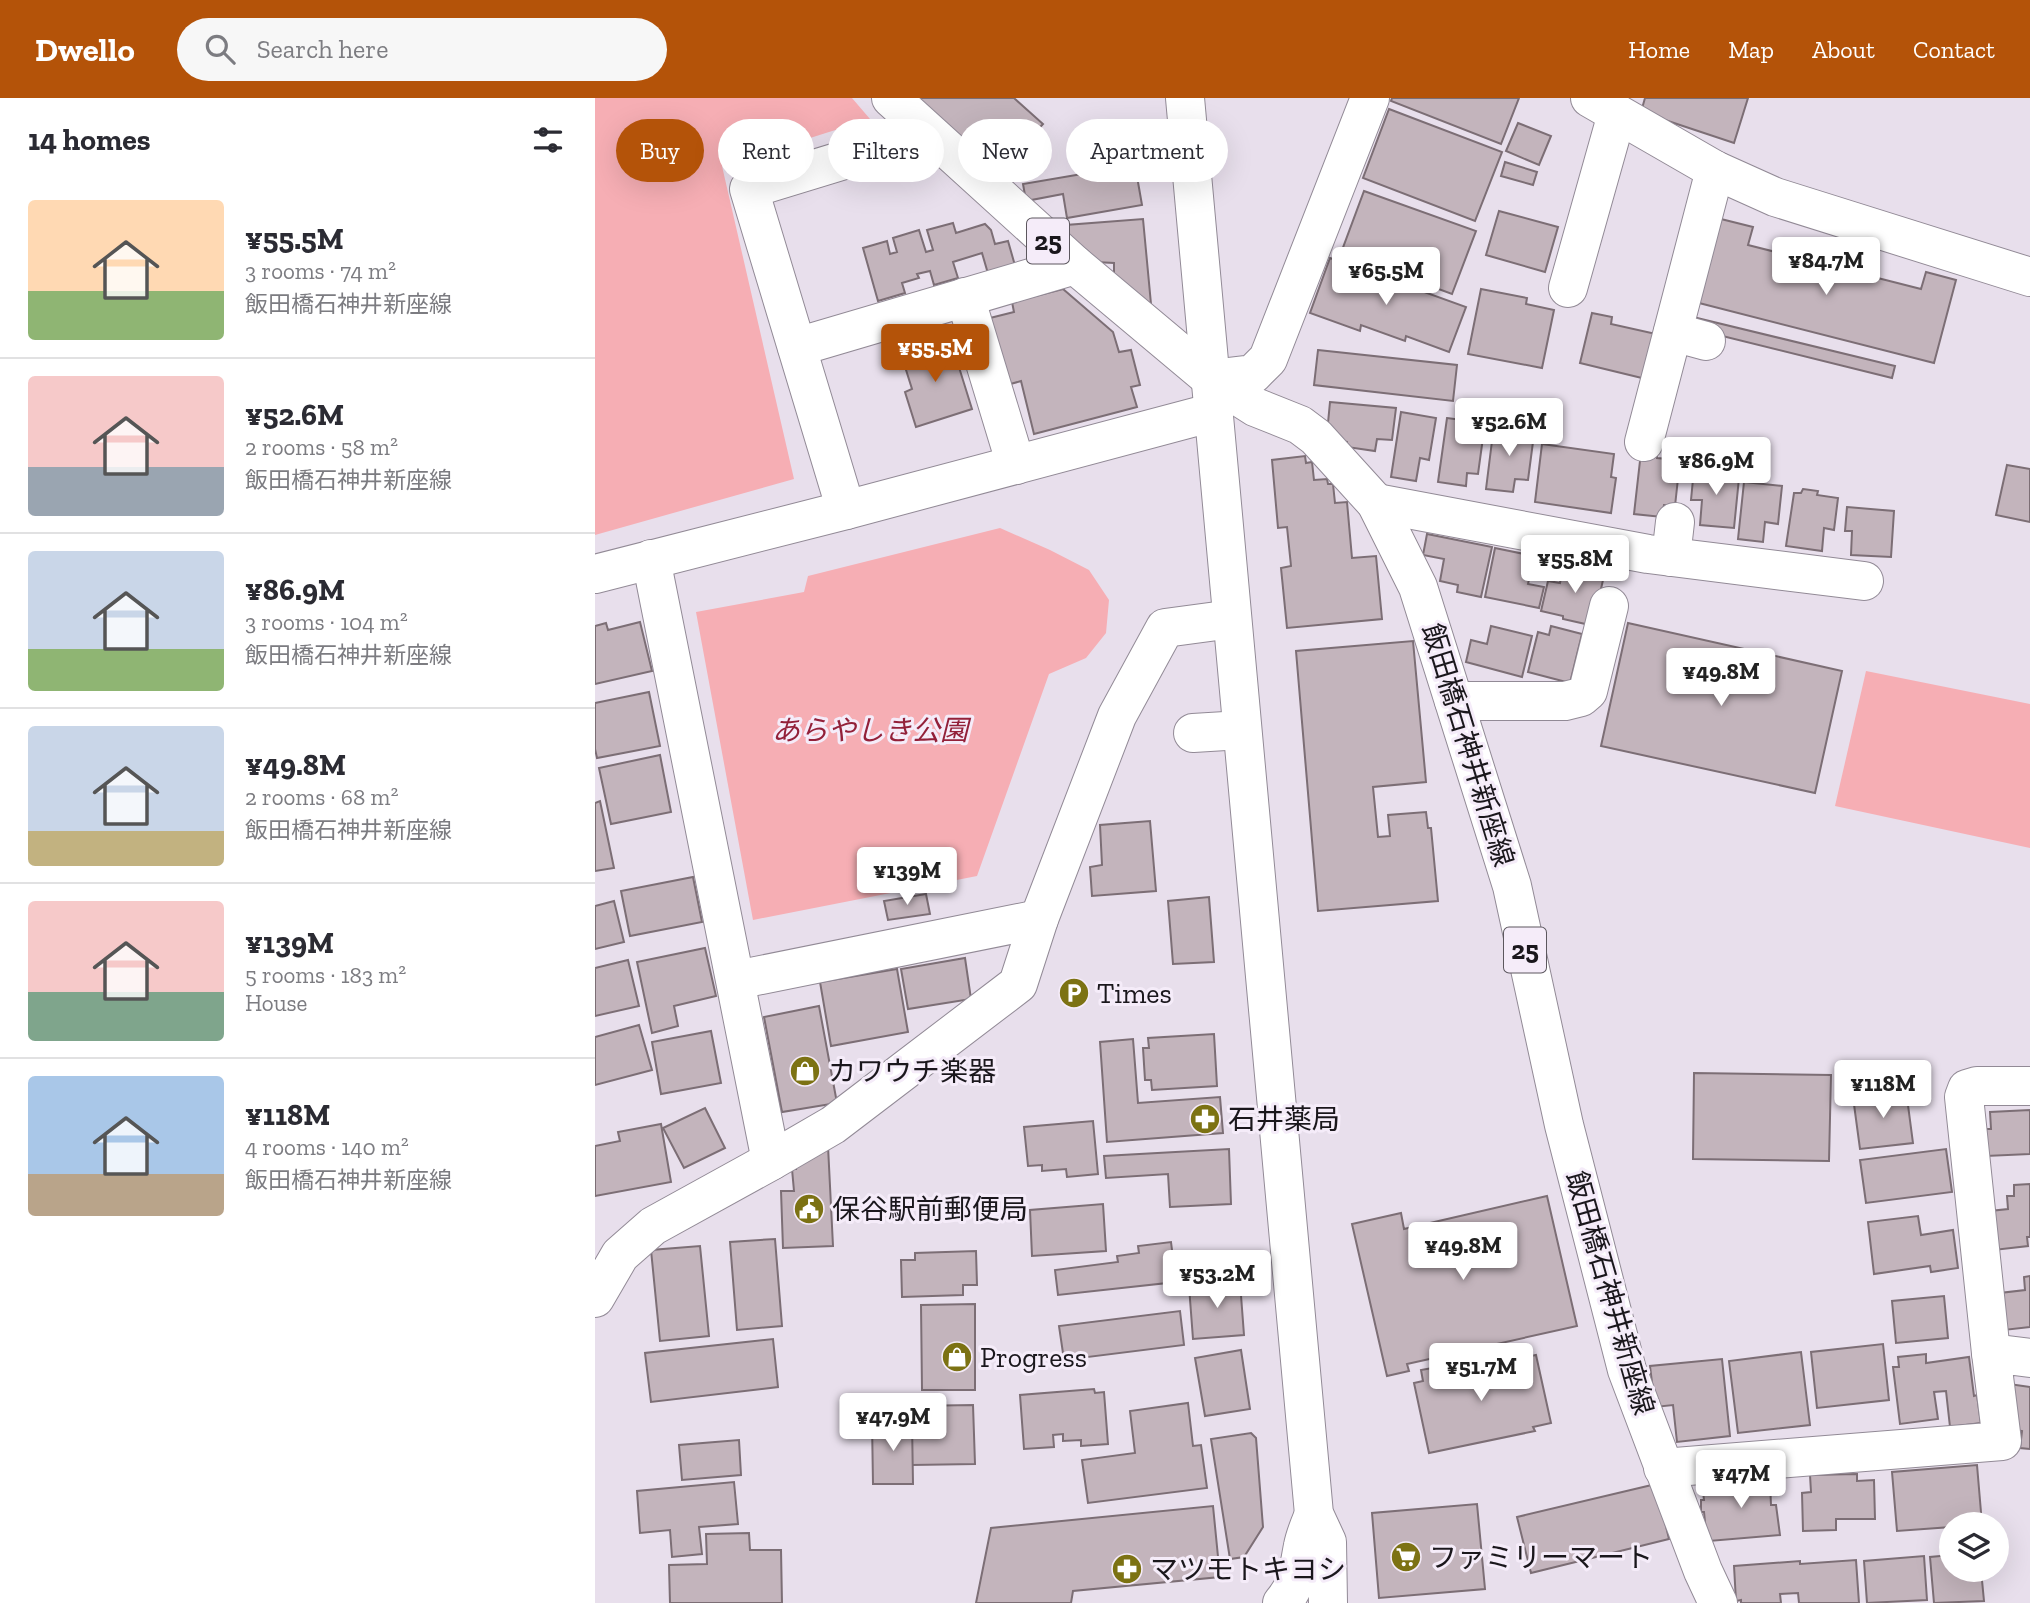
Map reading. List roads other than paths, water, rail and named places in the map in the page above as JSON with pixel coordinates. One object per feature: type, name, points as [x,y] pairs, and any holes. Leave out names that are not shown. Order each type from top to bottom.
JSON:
[{"type":"street","name":"飯田橋石神井新座線","points":[[891,98],[913,119]]},
{"type":"street","points":[[1185,98],[1314,1514],[1327,1542],[1328,1603]]},
{"type":"street","points":[[595,574],[1016,465],[1212,395],[1253,374],[1268,359],[1370,98]]},
{"type":"street","points":[[1568,288],[1603,106],[1715,170],[1775,197],[2030,277]]},
{"type":"street","name":"飯田橋石神井新座線","points":[[944,147],[1076,265],[1212,395],[1255,407],[1300,425],[1316,437],[1376,503],[1418,587],[1512,886],[1564,1125],[1627,1370],[1703,1571],[1718,1603]]},
{"type":"street","points":[[828,165],[749,189],[846,510]]},
{"type":"street","points":[[1644,442],[1689,337],[1715,170]]},
{"type":"street","points":[[797,347],[1076,265]]},
{"type":"street","points":[[965,298],[1016,465]]},
{"type":"street","points":[[1376,503],[1673,539],[1864,581]]},
{"type":"street","points":[[651,559],[771,1161]]},
{"type":"street","points":[[1454,701],[1565,701],[1581,697],[1588,691],[1609,606]]},
{"type":"street","points":[[595,1298],[620,1255],[653,1226],[833,1125],[1018,984],[1039,919],[1117,716],[1165,628],[1232,619]]},
{"type":"street","points":[[1193,733],[1242,730]]},
{"type":"street","points":[[736,980],[1039,919]]},
{"type":"street","points":[[1663,1468],[2002,1441],[1964,1097],[1967,1089],[1977,1086],[2030,1086]]},
{"type":"street","points":[[1991,1353],[2030,1358]]},
{"type":"street","points":[[1282,1603],[1294,1589],[1303,1544],[1314,1514]]},
{"type":"place","name":"Times","points":[[1074,993]]},
{"type":"place","name":"カワウチ楽器","points":[[805,1071]]},
{"type":"place","name":"石井薬局","points":[[1205,1119]]},
{"type":"place","name":"保谷駅前郵便局","points":[[809,1209]]},
{"type":"place","name":"Progress","points":[[957,1357]]},
{"type":"place","name":"ファミリーマート","points":[[1406,1557]]},
{"type":"place","name":"マツモトキヨシ","points":[[1127,1569]]},
{"type":"park label","name":"あらやしき公園","points":[[870,730]]}]
